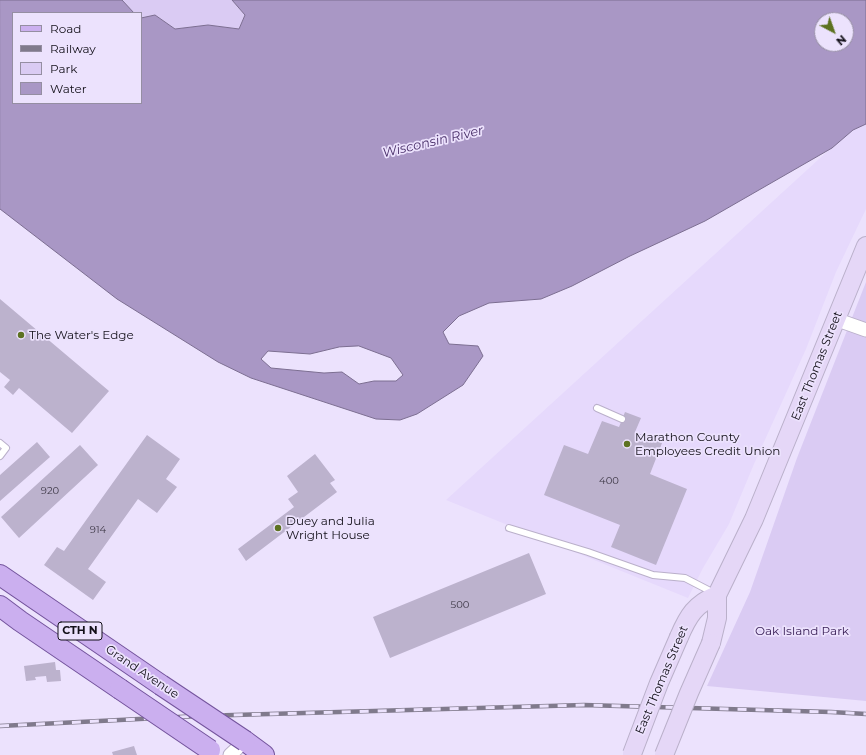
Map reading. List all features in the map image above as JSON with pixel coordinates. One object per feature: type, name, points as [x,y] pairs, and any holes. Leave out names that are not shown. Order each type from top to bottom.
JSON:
[{"type":"main road","name":"East Thomas Street","points":[[664,755],[710,643],[717,618],[717,595],[754,518],[866,246]]},
{"type":"main road","name":"Grand Avenue","points":[[0,575],[264,755]]},
{"type":"main road","name":"East Thomas Street","points":[[632,754],[659,683],[690,615],[694,609],[704,601],[717,595]]},
{"type":"main road","name":"CTH N","points":[[0,606],[214,753]]},
{"type":"street","points":[[836,319],[866,330]]},
{"type":"street","points":[[230,755],[245,741]]},
{"type":"lane","points":[[597,408],[622,419]]},
{"type":"lane","points":[[0,443],[6,448],[0,456]]},
{"type":"lane","points":[[509,528],[588,552],[653,575],[685,578],[717,595]]},
{"type":"shaded area","points":[[866,124],[866,209],[836,272],[806,349],[754,464],[729,524],[703,568],[688,598],[446,500],[842,138],[853,130]]},
{"type":"green space","points":[[122,0],[232,0],[245,15],[239,29],[208,25],[175,29],[155,15],[142,18],[142,12],[133,12]]},
{"type":"green space","name":"Oak Island Park","points":[[866,282],[866,701],[707,686],[750,592],[797,458]]},
{"type":"water","name":"Wisconsin River","points":[[0,0],[122,0],[133,12],[12,12],[12,104],[142,104],[142,18],[155,15],[175,29],[208,25],[239,29],[245,15],[232,0],[866,0],[866,124],[853,130],[832,148],[705,221],[630,256],[572,286],[541,299],[489,303],[459,316],[443,332],[449,344],[478,346],[483,356],[463,385],[417,414],[400,420],[376,419],[251,378],[218,362],[117,299],[0,209]],"holes":[[[359,346],[391,358],[403,375],[396,381],[374,381],[359,384],[342,372],[324,373],[271,368],[261,359],[268,351],[310,354],[339,347]]]},
{"type":"building","name":"The Water's Edge","points":[[0,299],[109,391],[72,433],[19,388],[13,395],[4,387],[10,380],[0,372]]},
{"type":"building","points":[[625,412],[641,418],[635,432],[662,443],[650,474],[687,489],[656,565],[611,547],[620,525],[544,495],[564,445],[588,454],[602,421],[619,427]]},
{"type":"building","points":[[147,435],[180,459],[166,479],[177,487],[157,513],[138,499],[88,569],[106,582],[93,600],[44,565],[57,547],[64,551]]},
{"type":"building","points":[[37,442],[50,457],[0,501],[0,475]]},
{"type":"building","points":[[80,445],[98,465],[19,538],[1,517]]},
{"type":"building","name":"Duey and Julia Wright House","points":[[315,454],[335,480],[330,483],[337,492],[246,561],[238,549],[294,507],[288,499],[298,492],[287,476]]},
{"type":"building","points":[[529,553],[546,594],[390,658],[373,617]]},
{"type":"building","points":[[55,662],[56,670],[60,670],[61,681],[47,682],[46,676],[35,677],[36,680],[26,681],[24,666]]},
{"type":"building","points":[[134,746],[137,755],[113,755],[112,752]]},
{"type":"railway","points":[[0,726],[199,716],[584,705],[866,714]]},
{"type":"place","name":"The Water's Edge","points":[[21,335]]},
{"type":"place","name":"Marathon County Employees Credit Union","points":[[627,444]]},
{"type":"place","name":"Duey and Julia Wright House","points":[[278,528]]}]
